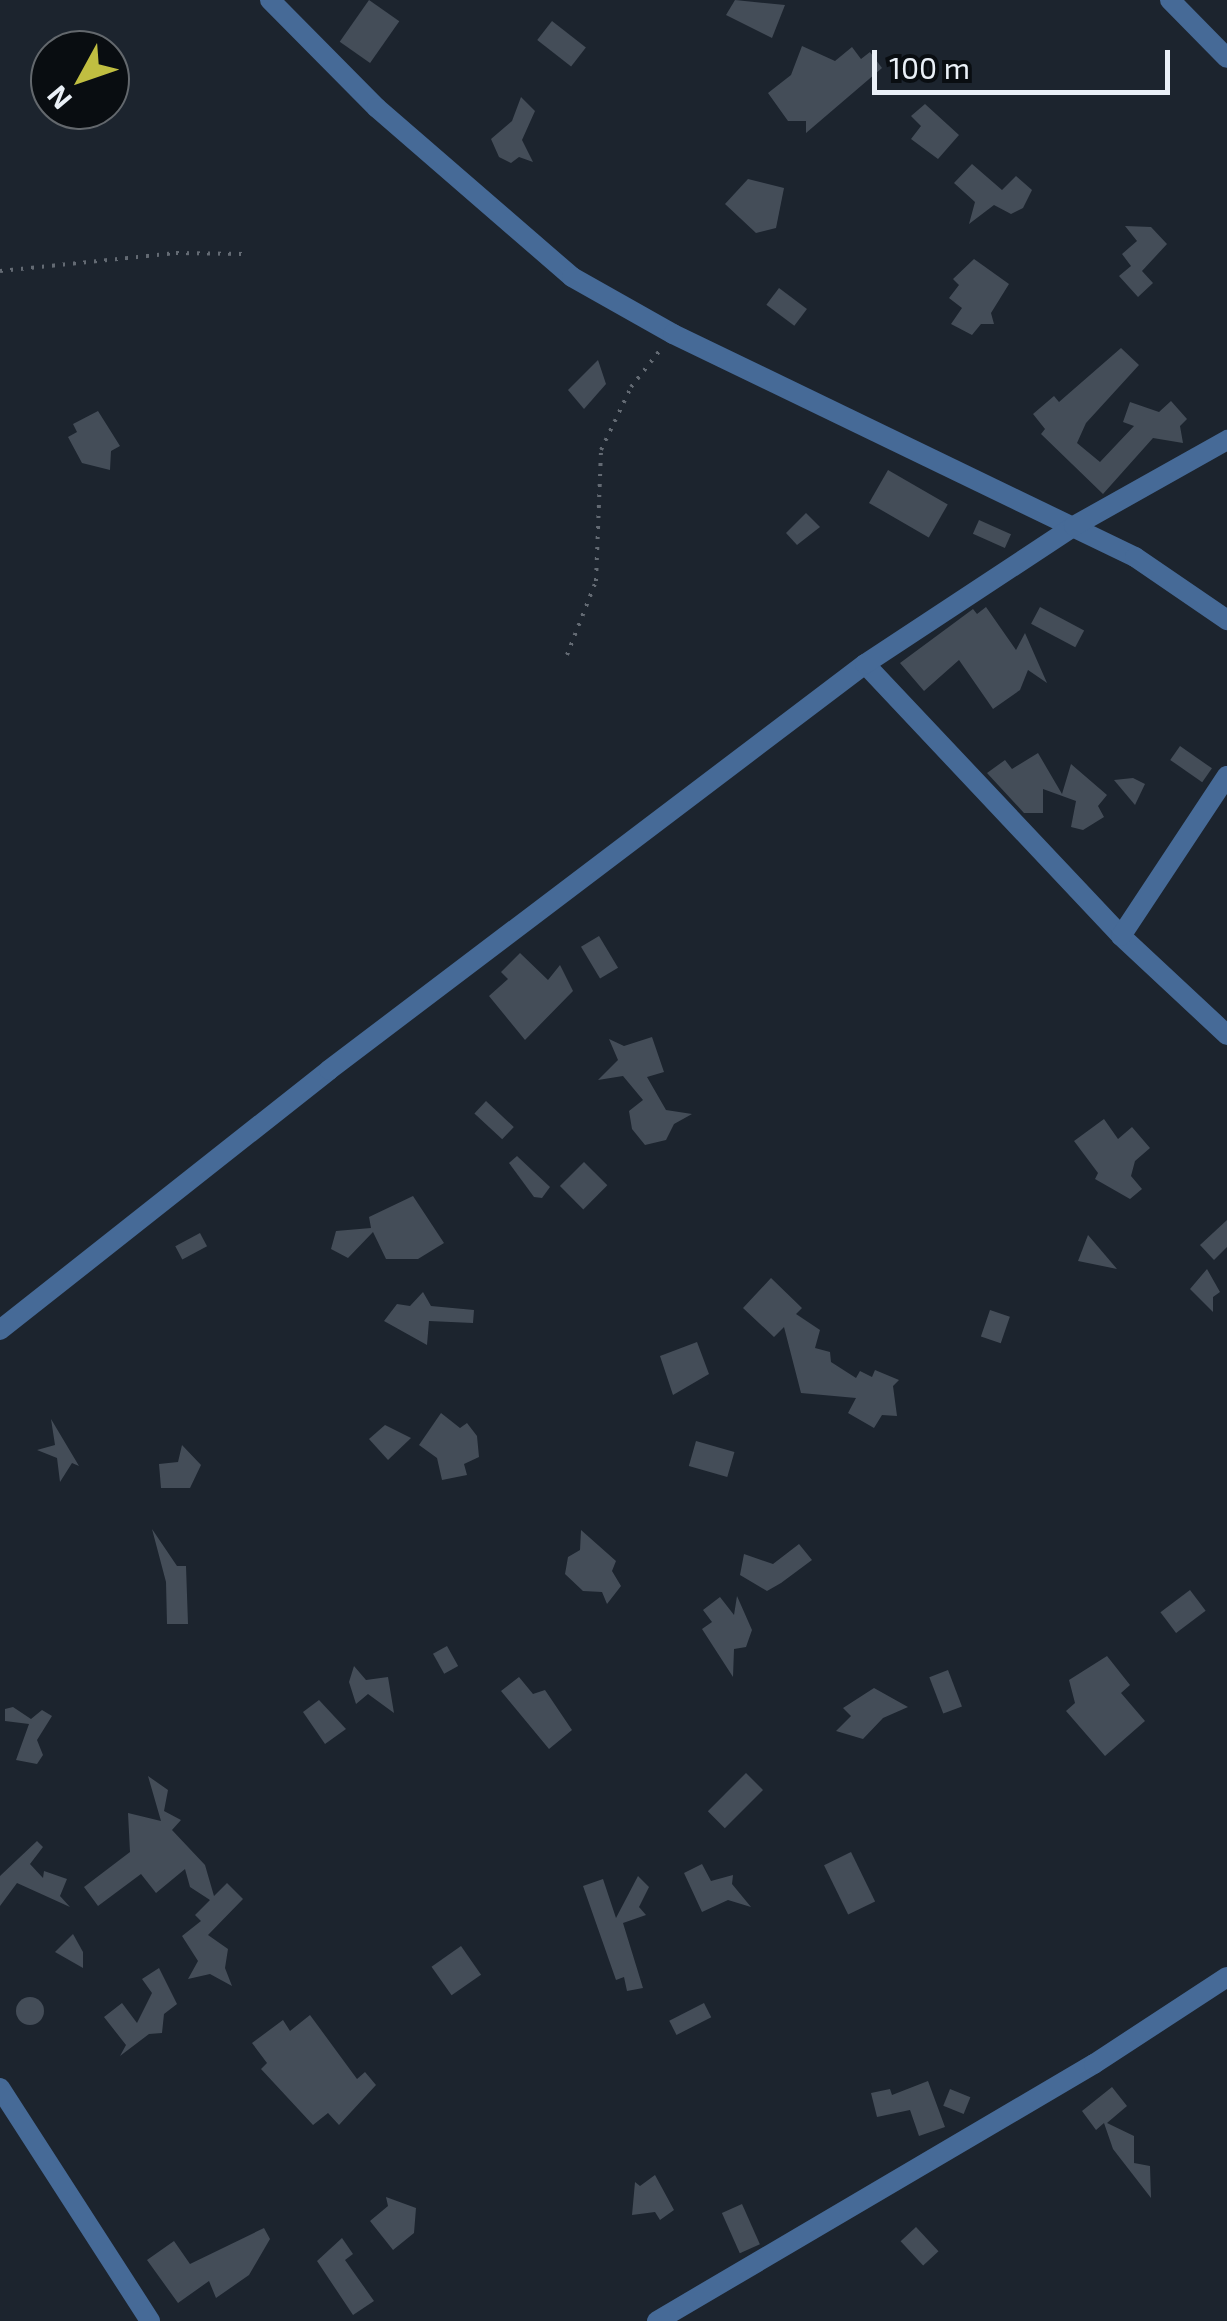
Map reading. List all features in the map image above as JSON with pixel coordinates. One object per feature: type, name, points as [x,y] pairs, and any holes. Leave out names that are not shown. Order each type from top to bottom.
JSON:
[{"type":"street","points":[[270,0],[378,108],[572,278],[673,334],[1135,557],[1227,620]]},
{"type":"street","points":[[1170,0],[1227,58]]},
{"type":"street","points":[[0,1330],[329,1070],[864,664],[1074,526],[1227,440]]},
{"type":"street","points":[[864,664],[1121,936],[1227,1035]]},
{"type":"street","points":[[1121,936],[1227,776]]},
{"type":"street","points":[[657,2321],[1094,2064],[1227,1977]]},
{"type":"street","points":[[0,2088],[150,2321]]},
{"type":"path","points":[[0,271],[176,253],[244,254]]},
{"type":"path","points":[[567,655],[596,580],[601,450],[631,388],[673,334]]},
{"type":"building","points":[[369,0],[399,21],[370,63],[340,42]]},
{"type":"building","points":[[735,0],[785,5],[772,38],[726,15]]},
{"type":"building","points":[[552,21],[586,47],[571,66],[537,40]]},
{"type":"building","points":[[802,46],[835,61],[852,47],[861,59],[870,52],[882,68],[806,133],[806,121],[788,121],[768,93],[791,75]]},
{"type":"building","points":[[521,97],[535,111],[522,140],[533,162],[519,157],[511,163],[499,157],[491,139],[512,121]]},
{"type":"building","points":[[925,104],[959,135],[938,159],[911,139],[921,126],[911,116]]},
{"type":"building","points":[[972,164],[1002,190],[1016,176],[1032,190],[1023,208],[1011,214],[994,205],[969,224],[975,202],[954,183]]},
{"type":"building","points":[[748,179],[784,188],[776,228],[756,233],[725,204]]},
{"type":"building","points":[[1125,226],[1151,227],[1167,244],[1142,271],[1153,283],[1138,297],[1119,276],[1131,266],[1122,254],[1137,241]]},
{"type":"building","points":[[974,259],[1009,284],[991,313],[994,324],[981,324],[972,335],[951,324],[962,308],[949,298],[959,285],[953,279]]},
{"type":"building","points":[[779,288],[807,309],[794,326],[766,305]]},
{"type":"building","points":[[1121,348],[1139,365],[1086,423],[1077,443],[1100,462],[1134,426],[1123,422],[1130,402],[1159,412],[1171,401],[1187,419],[1180,426],[1183,443],[1153,438],[1103,494],[1041,434],[1045,429],[1033,414],[1054,396],[1059,402]]},
{"type":"building","points":[[598,360],[606,384],[584,409],[568,390]]},
{"type":"building","points":[[98,411],[120,446],[111,451],[110,470],[82,463],[68,437],[77,432],[73,424]]},
{"type":"building","points":[[888,470],[948,504],[929,537],[869,503]]},
{"type":"building","points":[[806,513],[820,527],[797,545],[786,533]]},
{"type":"building","points":[[979,520],[1011,534],[1005,548],[973,534]]},
{"type":"building","points":[[986,607],[1016,650],[1025,633],[1047,683],[1028,670],[1020,690],[993,709],[959,660],[924,691],[900,663],[973,609],[977,614]]},
{"type":"building","points":[[1040,607],[1084,630],[1075,647],[1031,624]]},
{"type":"building","points":[[1180,746],[1212,768],[1202,782],[1170,760]]},
{"type":"building","points":[[1038,753],[1062,794],[1071,764],[1107,795],[1098,806],[1104,817],[1083,830],[1071,827],[1076,801],[1043,789],[1043,813],[1024,813],[987,773],[1005,760],[1012,769]]},
{"type":"building","points":[[1133,778],[1145,784],[1135,805],[1114,780]]},
{"type":"building","points":[[599,936],[618,968],[600,979],[581,947]]},
{"type":"building","points":[[520,953],[548,980],[560,965],[573,991],[525,1040],[489,996],[508,979],[501,972]]},
{"type":"building","points":[[652,1037],[664,1072],[647,1077],[666,1110],[692,1114],[674,1124],[666,1140],[645,1145],[632,1129],[629,1111],[643,1100],[623,1076],[598,1080],[618,1060],[609,1039],[624,1046]]},
{"type":"building","points":[[486,1101],[514,1127],[502,1139],[474,1113]]},
{"type":"building","points":[[1104,1119],[1118,1139],[1132,1127],[1150,1148],[1135,1161],[1131,1176],[1142,1189],[1130,1199],[1095,1179],[1098,1173],[1074,1141]]},
{"type":"building","points":[[517,1156],[550,1187],[542,1198],[534,1197],[509,1163]]},
{"type":"building","points":[[584,1162],[607,1185],[583,1209],[560,1186]]},
{"type":"building","points":[[413,1196],[444,1243],[418,1259],[386,1259],[373,1232],[348,1258],[331,1249],[336,1231],[371,1228],[369,1217]]},
{"type":"building","points":[[1227,1220],[1227,1247],[1214,1260],[1200,1245]]},
{"type":"building","points":[[200,1233],[207,1246],[182,1259],[175,1246]]},
{"type":"building","points":[[1088,1235],[1117,1269],[1078,1261]]},
{"type":"building","points":[[1207,1269],[1220,1292],[1213,1297],[1213,1312],[1190,1289]]},
{"type":"building","points":[[771,1278],[802,1308],[796,1314],[820,1330],[815,1348],[830,1352],[831,1362],[856,1378],[860,1371],[872,1377],[875,1370],[899,1380],[893,1386],[897,1416],[882,1415],[874,1428],[848,1413],[856,1398],[801,1393],[784,1327],[774,1337],[743,1308]]},
{"type":"building","points":[[423,1292],[431,1306],[474,1310],[473,1323],[429,1321],[427,1345],[384,1321],[397,1304],[410,1306]]},
{"type":"building","points":[[990,1310],[1010,1317],[1001,1343],[981,1336]]},
{"type":"building","points":[[697,1342],[709,1374],[673,1395],[660,1356]]},
{"type":"building","points":[[441,1413],[460,1428],[467,1423],[477,1436],[479,1457],[464,1464],[467,1475],[442,1480],[437,1458],[419,1445]]},
{"type":"building","points":[[51,1419],[79,1466],[72,1463],[60,1482],[57,1458],[37,1450],[55,1445]]},
{"type":"building","points":[[385,1425],[411,1438],[388,1460],[369,1439]]},
{"type":"building","points":[[696,1441],[734,1452],[727,1477],[689,1466]]},
{"type":"building","points":[[182,1445],[201,1465],[190,1488],[161,1488],[159,1464],[178,1462]]},
{"type":"building","points":[[152,1529],[177,1566],[186,1566],[188,1624],[167,1624],[166,1582]]},
{"type":"building","points":[[581,1530],[616,1561],[612,1571],[621,1586],[607,1604],[602,1592],[583,1591],[565,1574],[568,1557],[580,1550]]},
{"type":"building","points":[[799,1544],[812,1560],[767,1591],[740,1575],[744,1554],[773,1564]]},
{"type":"building","points":[[1190,1590],[1206,1611],[1176,1633],[1160,1612]]},
{"type":"building","points":[[737,1596],[752,1630],[746,1647],[734,1649],[733,1677],[702,1629],[712,1622],[703,1610],[720,1597],[734,1615]]},
{"type":"building","points":[[447,1646],[458,1666],[444,1674],[433,1654]]},
{"type":"building","points":[[1107,1656],[1130,1685],[1121,1693],[1145,1721],[1105,1756],[1066,1711],[1075,1703],[1069,1680]]},
{"type":"building","points":[[354,1666],[366,1680],[388,1677],[394,1713],[368,1694],[356,1704],[349,1682]]},
{"type":"building","points":[[948,1670],[962,1706],[943,1714],[929,1677]]},
{"type":"building","points":[[519,1677],[533,1694],[545,1690],[572,1730],[549,1749],[501,1691]]},
{"type":"building","points":[[874,1688],[908,1707],[883,1718],[863,1739],[836,1731],[851,1716],[843,1708]]},
{"type":"building","points":[[319,1700],[346,1729],[325,1744],[303,1712]]},
{"type":"building","points":[[13,1707],[31,1719],[42,1710],[52,1716],[37,1740],[43,1755],[37,1764],[16,1760],[29,1724],[5,1721],[5,1709]]},
{"type":"building","points":[[746,1773],[763,1790],[725,1828],[708,1811]]},
{"type":"building","points":[[148,1776],[168,1790],[164,1811],[181,1820],[172,1830],[205,1865],[214,1896],[227,1883],[243,1899],[208,1935],[228,1949],[225,1968],[232,1986],[210,1974],[188,1979],[198,1961],[182,1936],[201,1921],[195,1915],[210,1900],[190,1887],[185,1869],[156,1893],[141,1874],[98,1906],[84,1887],[130,1852],[128,1813],[161,1821]]},
{"type":"building","points":[[37,1841],[43,1847],[30,1864],[43,1878],[44,1871],[67,1879],[60,1896],[70,1907],[17,1883],[0,1906],[0,1876]]},
{"type":"building","points":[[851,1852],[875,1901],[848,1915],[824,1865]]},
{"type":"building","points":[[702,1864],[711,1881],[733,1875],[732,1884],[751,1907],[728,1900],[702,1912],[684,1873]]},
{"type":"building","points":[[638,1876],[649,1887],[639,1907],[646,1915],[623,1923],[643,1988],[627,1991],[624,1977],[616,1980],[583,1886],[603,1879],[616,1918]]},
{"type":"building","points":[[73,1934],[83,1952],[83,1968],[55,1952]]},
{"type":"building","points":[[461,1946],[481,1975],[452,1995],[432,1967]]},
{"type":"building","points":[[159,1968],[177,2004],[164,2014],[162,2033],[149,2034],[120,2056],[126,2045],[104,2017],[122,2003],[137,2023],[152,1993],[142,1979]]},
{"type":"building","points":[[30,1997],[40,2001],[44,2011],[40,2021],[30,2025],[20,2021],[16,2011],[20,2001]]},
{"type":"building","points":[[704,2003],[711,2017],[677,2035],[669,2021]]},
{"type":"building","points":[[310,2015],[357,2079],[365,2072],[376,2085],[339,2125],[328,2113],[313,2125],[261,2069],[267,2063],[252,2043],[283,2020],[290,2031]]},
{"type":"building","points":[[928,2081],[945,2127],[919,2136],[910,2110],[877,2117],[871,2093],[890,2089],[892,2095]]},
{"type":"building","points":[[1112,2087],[1127,2106],[1107,2123],[1134,2136],[1134,2163],[1150,2166],[1151,2198],[1113,2149],[1104,2123],[1096,2130],[1082,2111]]},
{"type":"building","points":[[950,2089],[970,2097],[964,2114],[943,2106]]},
{"type":"building","points":[[655,2175],[674,2210],[660,2220],[655,2212],[632,2215],[635,2182],[640,2186]]},
{"type":"building","points":[[386,2197],[416,2208],[414,2233],[393,2250],[370,2221],[388,2206]]},
{"type":"building","points":[[742,2204],[760,2244],[740,2253],[722,2213]]},
{"type":"building","points":[[916,2227],[939,2251],[923,2265],[901,2241]]},
{"type":"building","points":[[264,2228],[270,2239],[249,2275],[216,2298],[209,2281],[178,2303],[147,2260],[174,2241],[190,2264]]},
{"type":"building","points":[[342,2238],[353,2254],[345,2260],[374,2301],[353,2315],[317,2261]]}]
